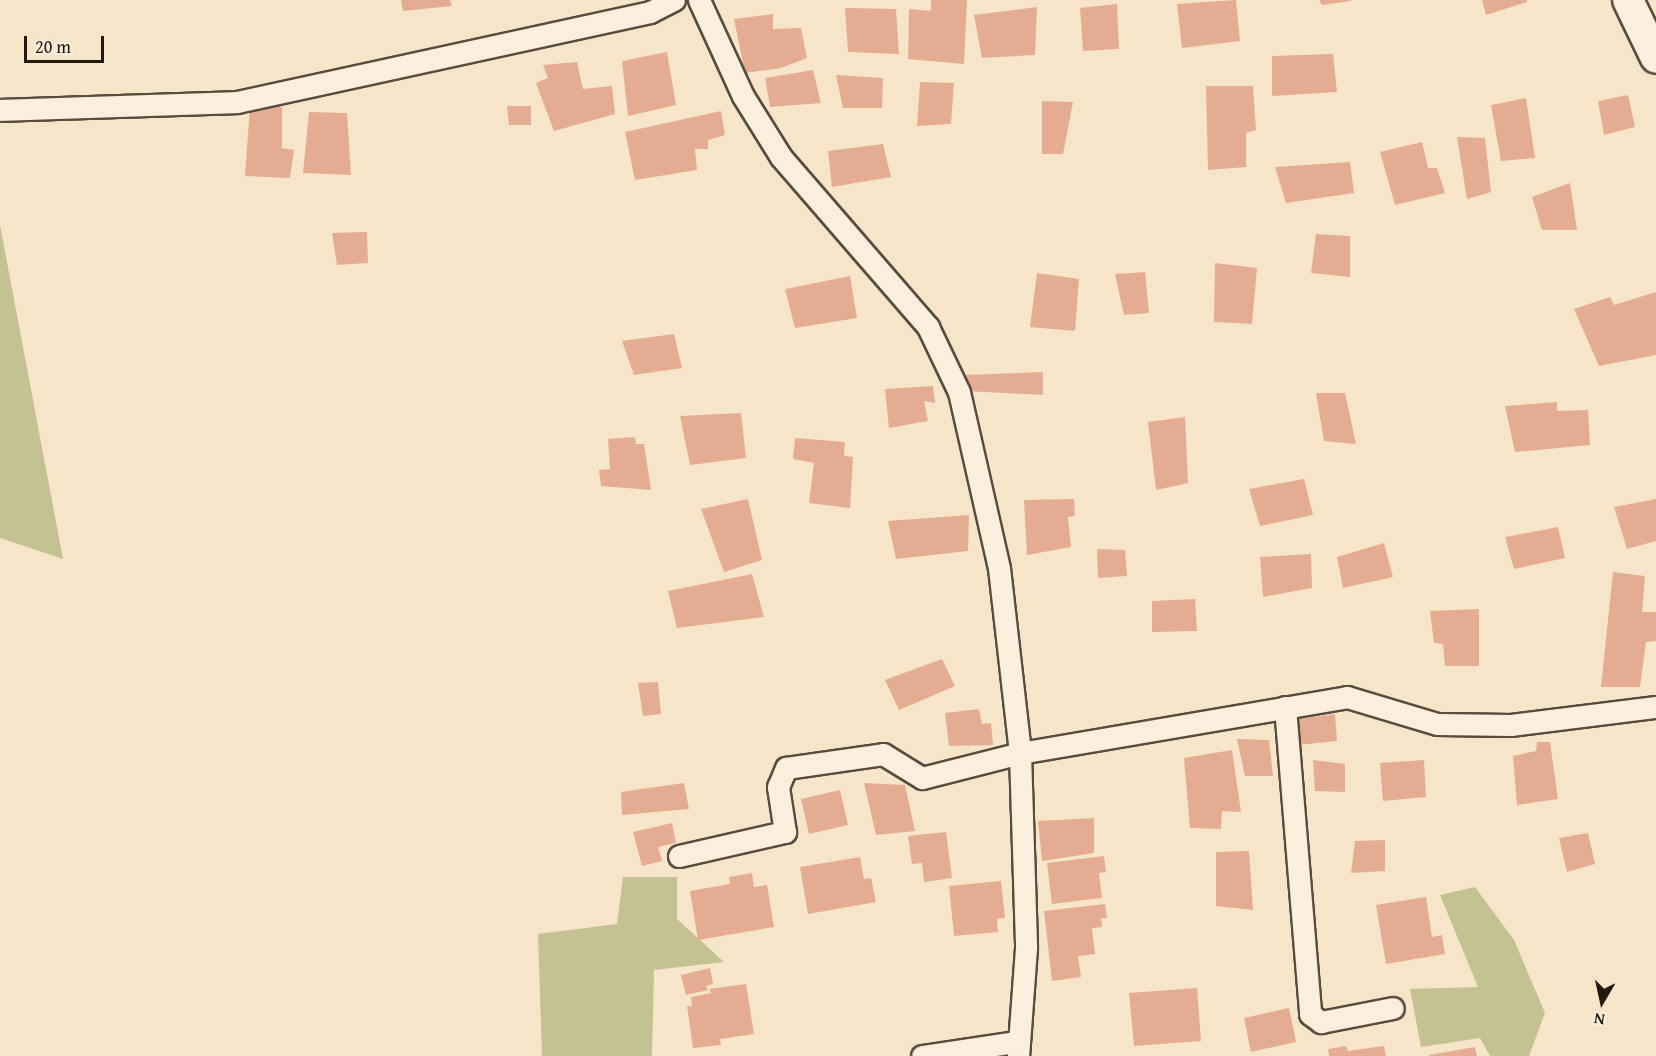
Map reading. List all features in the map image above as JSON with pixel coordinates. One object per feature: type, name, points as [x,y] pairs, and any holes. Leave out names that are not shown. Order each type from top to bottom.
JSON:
[{"type":"main road","points":[[1628,0],[1656,58]]},
{"type":"street","points":[[0,110],[237,102],[650,12],[674,0]]},
{"type":"street","points":[[699,0],[743,96],[781,157],[928,327],[959,392],[999,568],[1020,753],[1026,948],[1017,1049],[922,1056]]},
{"type":"street","points":[[680,856],[785,832],[778,787],[786,768],[883,754],[922,777],[1020,753],[1347,697],[1437,724],[1511,725],[1656,707]]},
{"type":"street","points":[[1285,707],[1310,1014],[1321,1022],[1393,1008]]},
{"type":"shaded area","points":[[0,225],[63,559],[0,538]]},
{"type":"shaded area","points":[[623,877],[677,877],[677,919],[724,962],[654,970],[652,1056],[542,1056],[538,934],[617,924]]},
{"type":"shaded area","points":[[1475,887],[1514,940],[1545,1013],[1529,1056],[1490,1056],[1480,1038],[1421,1047],[1410,989],[1478,987],[1440,895]]},
{"type":"building","points":[[401,0],[450,0],[452,6],[403,11]]},
{"type":"building","points":[[931,0],[967,0],[964,64],[908,59],[909,9],[931,11]]},
{"type":"building","points":[[1236,0],[1240,41],[1182,48],[1177,4]]},
{"type":"building","points":[[1319,0],[1351,0],[1351,1],[1322,5]]},
{"type":"building","points":[[1482,0],[1527,0],[1527,2],[1486,15]]},
{"type":"building","points":[[1117,4],[1119,49],[1083,51],[1080,8]]},
{"type":"building","points":[[1037,7],[1035,55],[982,58],[974,15]]},
{"type":"building","points":[[845,8],[896,9],[899,54],[848,52]]},
{"type":"building","points":[[773,14],[773,29],[801,28],[807,58],[781,68],[745,73],[734,19]]},
{"type":"building","points":[[667,52],[676,105],[628,116],[622,61]]},
{"type":"building","points":[[1333,54],[1337,92],[1272,96],[1272,56]]},
{"type":"building","points":[[577,62],[583,89],[612,86],[615,114],[554,131],[536,83],[548,78],[543,65]]},
{"type":"building","points":[[813,70],[821,103],[770,107],[765,78]]},
{"type":"building","points":[[836,75],[883,78],[882,108],[843,108]]},
{"type":"building","points":[[920,82],[954,83],[951,124],[917,126]]},
{"type":"building","points":[[1206,86],[1253,86],[1256,130],[1246,133],[1246,167],[1208,170]]},
{"type":"building","points":[[1628,95],[1635,127],[1604,135],[1598,101]]},
{"type":"building","points":[[1526,98],[1535,158],[1501,161],[1491,105]]},
{"type":"building","points":[[1042,101],[1073,102],[1063,154],[1042,154]]},
{"type":"building","points":[[250,106],[282,107],[282,148],[294,150],[290,178],[245,176]]},
{"type":"building","points":[[507,106],[531,106],[531,125],[509,125]]},
{"type":"building","points":[[721,111],[725,135],[708,140],[708,149],[695,149],[697,170],[635,180],[625,132]]},
{"type":"building","points":[[309,112],[347,113],[351,175],[303,173]]},
{"type":"building","points":[[1457,137],[1485,138],[1491,192],[1467,199]]},
{"type":"building","points":[[1422,142],[1428,168],[1437,168],[1445,193],[1395,205],[1380,152]]},
{"type":"building","points":[[883,144],[891,177],[832,187],[828,151]]},
{"type":"building","points":[[1350,162],[1354,193],[1286,203],[1275,167]]},
{"type":"building","points":[[1570,183],[1577,230],[1542,230],[1532,197]]},
{"type":"building","points":[[367,232],[368,263],[337,265],[332,233]]},
{"type":"building","points":[[1316,234],[1350,236],[1350,277],[1311,273]]},
{"type":"building","points":[[1215,263],[1257,268],[1252,324],[1214,322]]},
{"type":"building","points":[[1145,272],[1149,313],[1124,315],[1115,274]]},
{"type":"building","points":[[1037,273],[1079,279],[1075,331],[1030,327]]},
{"type":"building","points":[[850,276],[857,318],[795,328],[785,289]]},
{"type":"building","points":[[1656,292],[1656,355],[1599,366],[1574,309],[1610,297],[1614,305]]},
{"type":"building","points":[[674,334],[682,368],[634,375],[622,341]]},
{"type":"building","points":[[1043,372],[1043,395],[965,391],[965,375]]},
{"type":"building","points":[[933,386],[935,403],[924,401],[928,421],[889,428],[885,389]]},
{"type":"building","points":[[1316,393],[1345,393],[1356,444],[1324,441]]},
{"type":"building","points":[[1557,402],[1557,411],[1588,410],[1590,445],[1515,452],[1505,406]]},
{"type":"building","points":[[741,413],[746,458],[690,465],[680,416]]},
{"type":"building","points":[[1185,417],[1188,483],[1156,490],[1148,422]]},
{"type":"building","points":[[635,437],[636,444],[644,444],[651,490],[601,486],[599,470],[610,469],[608,439]]},
{"type":"building","points":[[795,438],[845,442],[844,456],[853,457],[850,508],[809,503],[814,463],[793,459]]},
{"type":"building","points":[[1304,479],[1313,515],[1260,526],[1249,489]]},
{"type":"building","points":[[748,499],[762,560],[724,572],[701,509]]},
{"type":"building","points":[[1074,499],[1075,516],[1068,517],[1071,547],[1027,555],[1024,500]]},
{"type":"building","points":[[1656,499],[1656,541],[1627,549],[1614,507]]},
{"type":"building","points":[[969,515],[968,551],[896,559],[888,521]]},
{"type":"building","points":[[1558,527],[1565,558],[1514,569],[1505,537]]},
{"type":"building","points":[[1384,543],[1393,577],[1343,588],[1337,557]]},
{"type":"building","points":[[1097,549],[1125,550],[1127,576],[1098,578]]},
{"type":"building","points":[[1311,554],[1312,588],[1263,597],[1260,557]]},
{"type":"building","points":[[1613,572],[1645,576],[1642,612],[1656,612],[1656,641],[1646,642],[1640,687],[1601,687]]},
{"type":"building","points":[[752,574],[764,617],[677,628],[668,591]]},
{"type":"building","points":[[1195,599],[1197,631],[1152,632],[1152,601]]},
{"type":"building","points":[[1479,609],[1479,666],[1445,666],[1443,644],[1434,643],[1430,611]]},
{"type":"building","points":[[942,659],[955,686],[899,710],[885,680]]},
{"type":"building","points":[[658,682],[661,714],[643,716],[638,683]]},
{"type":"building","points":[[979,709],[982,724],[991,723],[993,745],[949,746],[945,713]]},
{"type":"building","points":[[1335,714],[1337,741],[1298,745],[1292,720]]},
{"type":"building","points":[[1237,739],[1269,740],[1273,776],[1245,776]]},
{"type":"building","points":[[1537,742],[1550,742],[1558,799],[1517,805],[1513,756],[1536,751]]},
{"type":"building","points":[[1232,750],[1241,812],[1222,811],[1221,829],[1190,828],[1184,758]]},
{"type":"building","points":[[1313,760],[1345,764],[1345,792],[1315,791]]},
{"type":"building","points":[[1424,760],[1426,797],[1383,801],[1380,763]]},
{"type":"building","points":[[684,783],[689,809],[622,815],[621,792]]},
{"type":"building","points":[[864,783],[905,785],[915,831],[876,835]]},
{"type":"building","points":[[840,790],[848,825],[809,834],[801,799]]},
{"type":"building","points":[[1094,818],[1094,853],[1042,861],[1038,821]]},
{"type":"building","points":[[672,823],[676,843],[658,847],[662,861],[642,866],[633,832]]},
{"type":"building","points":[[946,832],[952,878],[924,882],[922,863],[912,864],[908,836]]},
{"type":"building","points":[[1588,833],[1595,864],[1567,872],[1559,838]]},
{"type":"building","points":[[1385,840],[1385,871],[1351,873],[1355,841]]},
{"type":"building","points":[[1249,851],[1253,910],[1216,906],[1216,852]]},
{"type":"building","points":[[1104,856],[1106,872],[1099,873],[1102,898],[1052,904],[1047,863]]},
{"type":"building","points":[[860,857],[864,879],[871,878],[876,902],[808,914],[800,867]]},
{"type":"building","points":[[752,873],[754,887],[767,885],[774,927],[698,940],[690,891],[730,884],[729,877]]},
{"type":"building","points":[[1001,881],[1005,918],[997,919],[998,932],[954,936],[949,886]]},
{"type":"building","points":[[1426,897],[1432,937],[1442,935],[1445,954],[1386,964],[1376,905]]},
{"type":"building","points":[[1105,904],[1107,918],[1101,918],[1102,927],[1092,928],[1095,954],[1078,956],[1081,977],[1052,981],[1044,911]]},
{"type":"building","points":[[710,968],[713,984],[706,986],[708,990],[686,995],[681,975]]},
{"type":"building","points":[[746,984],[754,1034],[720,1039],[721,1045],[693,1048],[687,1006],[692,1006],[691,997],[711,993],[709,989]]},
{"type":"building","points":[[1197,988],[1201,1041],[1134,1046],[1129,993]]},
{"type":"building","points":[[1289,1008],[1296,1042],[1251,1052],[1244,1018]]},
{"type":"building","points":[[1346,1046],[1348,1051],[1384,1046],[1386,1056],[1329,1056],[1328,1049]]},
{"type":"building","points":[[1475,1047],[1477,1056],[1429,1056],[1429,1055]]}]
